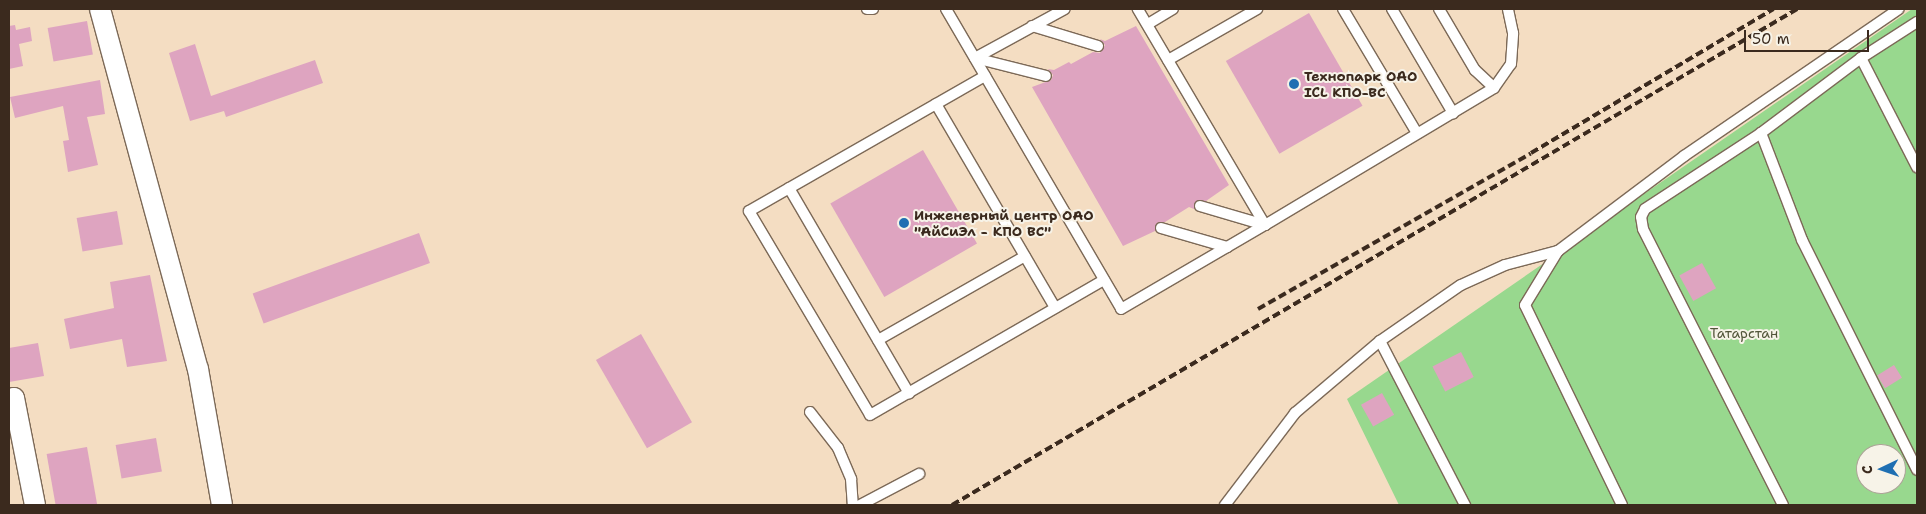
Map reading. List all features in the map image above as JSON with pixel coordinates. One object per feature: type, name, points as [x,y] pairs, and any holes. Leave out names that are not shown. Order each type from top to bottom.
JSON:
[{"type":"street","points":[[100,9],[198,369],[222,505]]},
{"type":"street","points":[[9,399],[14,398],[36,505]]},
{"type":"lane","points":[[867,9],[872,9]]},
{"type":"lane","points":[[946,9],[1121,309],[1494,88],[1511,64],[1513,33],[1508,9]]},
{"type":"lane","points":[[975,58],[1064,9]]},
{"type":"lane","points":[[1138,9],[1265,225]]},
{"type":"lane","points":[[1148,24],[1174,9]]},
{"type":"lane","points":[[1168,60],[1257,9]]},
{"type":"lane","points":[[1343,9],[1417,133]]},
{"type":"lane","points":[[1392,9],[1453,113]]},
{"type":"lane","points":[[1439,9],[1475,70],[1494,88]]},
{"type":"lane","points":[[1622,505],[1525,305],[1558,252],[1684,156],[1899,9]]},
{"type":"lane","points":[[1783,505],[1643,229],[1640,217],[1645,209],[1761,133],[1861,58],[1917,22]]},
{"type":"lane","points":[[1032,26],[1098,46]]},
{"type":"lane","points":[[975,58],[1046,76]]},
{"type":"lane","points":[[1861,58],[1917,167]]},
{"type":"lane","points":[[985,76],[749,211],[870,415],[1104,280]]},
{"type":"lane","points":[[936,104],[1055,308]]},
{"type":"lane","points":[[1761,133],[1802,240],[1917,470]]},
{"type":"lane","points":[[789,188],[909,393]]},
{"type":"lane","points":[[1200,206],[1265,225]]},
{"type":"lane","points":[[1161,228],[1227,247]]},
{"type":"lane","points":[[1224,505],[1295,413],[1380,341],[1461,284],[1505,265],[1558,252]]},
{"type":"lane","points":[[878,340],[1025,256]]},
{"type":"lane","points":[[1380,341],[1465,505]]},
{"type":"lane","points":[[810,412],[838,448],[852,479],[853,505]]},
{"type":"lane","points":[[860,505],[919,474]]},
{"type":"green space","name":"Татарстан","points":[[1912,9],[1917,9],[1917,505],[1399,505],[1347,399]]},
{"type":"building","name":"Технопарк OAO ICL КПО-ВС","points":[[1309,13],[1362,106],[1279,154],[1226,61]]},
{"type":"building","points":[[87,21],[93,54],[54,61],[48,28]]},
{"type":"building","points":[[15,25],[16,30],[30,27],[32,41],[19,44],[23,66],[9,69],[9,26]]},
{"type":"building","points":[[1136,26],[1229,185],[1206,201],[1196,201],[1194,209],[1189,207],[1165,222],[1157,223],[1155,231],[1123,246],[1032,87],[1051,80],[1053,75],[1048,69],[1054,70],[1069,62],[1071,64],[1093,52],[1100,53],[1105,45],[1100,39],[1105,41]]},
{"type":"building","points":[[195,44],[211,96],[315,60],[323,83],[226,117],[224,111],[190,121],[169,53]]},
{"type":"building","points":[[100,80],[105,114],[87,117],[98,165],[68,172],[63,141],[69,140],[63,106],[15,118],[10,97]]},
{"type":"building","name":"Инженерный центр ОАО \"АйСиЭл - КПО ВС\"","points":[[923,150],[977,244],[884,297],[830,204]]},
{"type":"building","points":[[117,211],[123,244],[83,252],[77,218]]},
{"type":"building","points":[[419,233],[430,263],[264,324],[253,294]]},
{"type":"building","points":[[1702,263],[1716,288],[1693,301],[1679,276]]},
{"type":"building","points":[[150,275],[167,361],[127,367],[122,339],[70,349],[64,319],[114,308],[110,282]]},
{"type":"building","points":[[641,334],[692,422],[647,448],[596,360]]},
{"type":"building","points":[[38,343],[44,376],[9,382],[9,348]]},
{"type":"building","points":[[1461,352],[1474,377],[1445,391],[1432,367]]},
{"type":"building","points":[[1894,365],[1902,378],[1885,388],[1877,376]]},
{"type":"building","points":[[1382,393],[1394,415],[1373,427],[1361,405]]},
{"type":"building","points":[[156,438],[162,471],[122,479],[116,445]]},
{"type":"building","points":[[87,447],[97,505],[56,505],[47,454]]},
{"type":"railway","points":[[1258,309],[1531,153],[1774,9]]},
{"type":"railway","points":[[952,505],[1797,9]]},
{"type":"place","name":"Технопарк OAO ICL КПО-ВС","points":[[1294,84]]},
{"type":"place","name":"Инженерный центр ОАО \"АйСиЭл - КПО ВС\"","points":[[904,223]]}]
